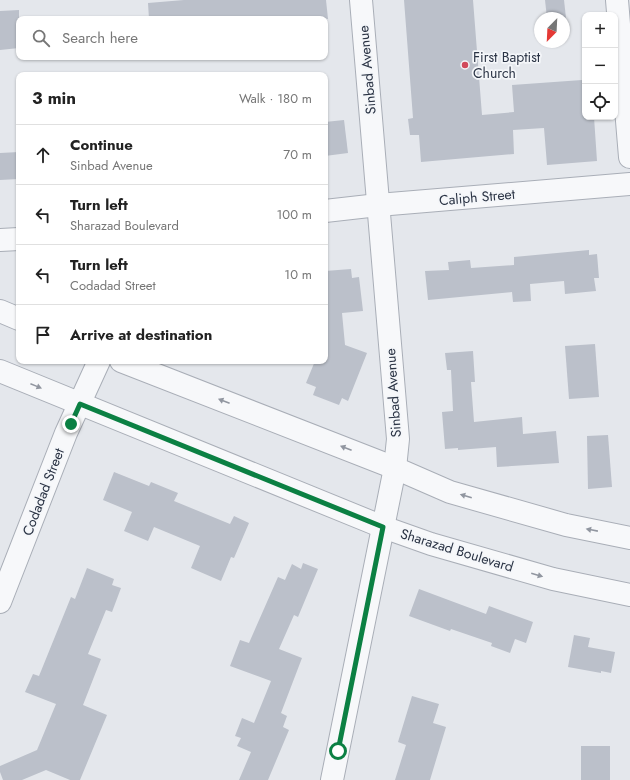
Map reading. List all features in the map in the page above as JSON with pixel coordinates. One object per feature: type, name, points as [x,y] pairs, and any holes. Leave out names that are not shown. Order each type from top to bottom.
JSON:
[{"type":"street","name":"Sinbad Avenue","points":[[332,780],[395,468],[398,439],[361,0]]},
{"type":"street","points":[[617,0],[630,157]]},
{"type":"street","name":"Caliph Street","points":[[328,211],[378,205],[630,184]]},
{"type":"street","points":[[0,240],[16,239]]},
{"type":"street","points":[[0,311],[16,318]]},
{"type":"street","name":"Codadad Street","points":[[0,602],[66,433],[98,364]]},
{"type":"street","points":[[129,364],[395,468],[450,492],[566,525],[630,538]]},
{"type":"street","name":"Sharazad Boulevard","points":[[0,371],[383,527],[431,544],[553,579],[630,595]]},
{"type":"building","points":[[184,0],[326,0],[328,16],[149,16],[148,3]]},
{"type":"building","points":[[404,0],[473,0],[482,115],[514,112],[512,85],[582,80],[582,120],[594,120],[597,161],[547,165],[544,128],[513,130],[514,154],[421,162],[419,135],[410,135],[408,119],[413,118]]},
{"type":"building","points":[[545,0],[564,0],[565,12],[546,12]]},
{"type":"building","points":[[19,10],[19,16],[16,16],[16,48],[0,50],[0,11]]},
{"type":"building","points":[[344,120],[348,153],[328,156],[328,122]]},
{"type":"building","points":[[16,152],[16,179],[0,180],[0,153]]},
{"type":"building","points":[[589,250],[589,255],[597,254],[599,278],[594,278],[596,291],[565,294],[564,281],[530,284],[531,301],[513,302],[512,292],[428,300],[425,271],[449,270],[448,262],[470,260],[471,268],[514,265],[514,257]]},
{"type":"building","points":[[351,269],[352,278],[359,277],[363,311],[342,313],[345,345],[367,353],[348,401],[342,398],[339,405],[313,395],[316,387],[306,383],[314,364],[328,364],[328,271]]},
{"type":"building","points":[[595,344],[599,397],[569,399],[565,346]]},
{"type":"building","points":[[473,351],[475,382],[471,382],[474,422],[522,417],[523,434],[556,431],[559,463],[497,467],[496,447],[458,450],[458,448],[445,449],[442,412],[453,411],[451,370],[447,370],[445,353]]},
{"type":"building","points":[[608,435],[612,487],[588,489],[587,436]]},
{"type":"building","points":[[114,472],[149,486],[151,482],[178,493],[174,501],[230,524],[234,516],[249,523],[234,558],[231,557],[221,581],[191,568],[200,546],[154,527],[148,541],[124,531],[132,512],[103,500]]},
{"type":"building","points":[[303,563],[318,569],[298,617],[294,615],[279,649],[302,658],[281,713],[287,716],[283,727],[289,730],[268,780],[239,780],[251,752],[237,746],[241,738],[235,736],[242,718],[254,723],[271,681],[230,666],[240,640],[249,643],[278,577],[285,580],[292,564],[301,569]]},
{"type":"building","points":[[87,568],[114,579],[112,585],[121,588],[112,612],[106,610],[88,654],[101,659],[83,705],[107,715],[80,780],[70,780],[46,770],[22,780],[3,780],[0,772],[0,766],[37,750],[56,704],[25,692],[33,674],[39,676],[71,597],[75,599]]},
{"type":"building","points":[[419,589],[486,614],[489,606],[533,622],[526,643],[515,639],[510,653],[491,646],[492,643],[451,629],[450,631],[409,616]]},
{"type":"building","points":[[574,635],[590,638],[588,647],[615,652],[611,673],[601,671],[601,673],[568,667]]},
{"type":"building","points":[[412,696],[439,704],[433,723],[446,727],[430,780],[395,780],[406,745],[398,742]]},
{"type":"building","points":[[581,746],[610,746],[610,780],[581,780]]},
{"type":"place","name":"First Baptist Church","points":[[465,65]]},
{"type":"route","points":[[71,424],[80,404],[383,527],[338,751]]}]
